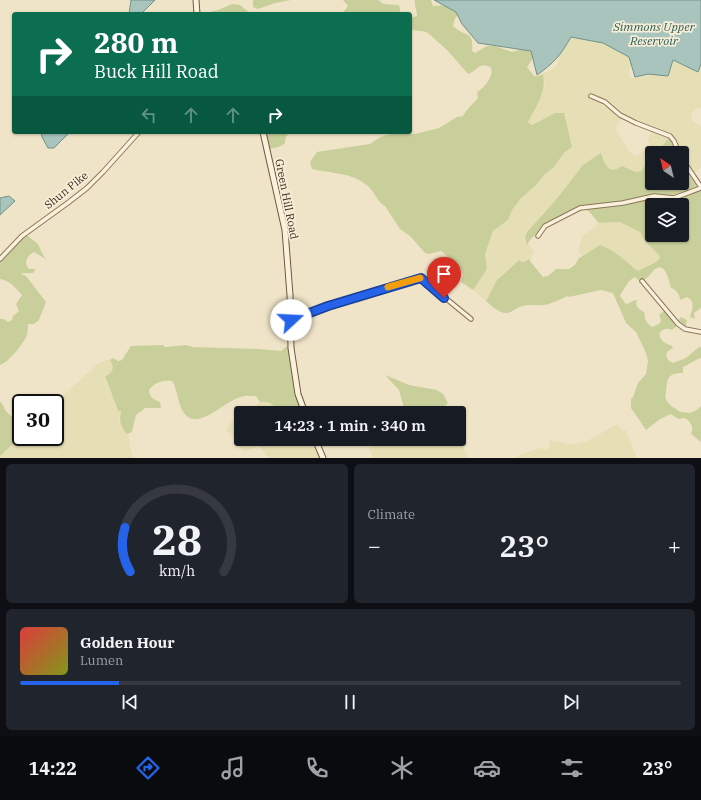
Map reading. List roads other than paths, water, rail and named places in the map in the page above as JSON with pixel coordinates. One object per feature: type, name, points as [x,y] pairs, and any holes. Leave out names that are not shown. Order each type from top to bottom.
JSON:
[{"type":"main road","points":[[196,0],[197,12]]},
{"type":"main road","name":"Green Hill Road","points":[[263,134],[285,230],[291,320],[291,348],[298,394],[302,406]]},
{"type":"main road","points":[[318,446],[323,458]]},
{"type":"street","points":[[591,96],[605,102],[616,112],[626,118],[670,136],[676,146]]},
{"type":"street","name":"Shun Pike","points":[[0,259],[22,236],[82,192],[103,172],[137,134]]},
{"type":"street","points":[[538,236],[545,226],[580,208],[627,202],[654,196],[674,198],[701,188],[689,169]]},
{"type":"street","points":[[291,320],[335,304],[421,278],[471,319]]},
{"type":"street","points":[[642,281],[678,324],[685,329],[701,332]]},
{"type":"water","points":[[131,0],[155,0],[143,12],[129,12]]},
{"type":"water","name":"Simmons Upper Reservoir","points":[[434,0],[701,0],[701,64],[698,72],[673,60],[668,76],[648,74],[635,77],[629,57],[603,43],[571,37],[557,58],[537,75],[531,51],[478,43],[462,24],[456,12]]},
{"type":"water","points":[[41,134],[68,134],[54,148],[48,148]]},
{"type":"water","points":[[9,196],[15,201],[0,215],[0,198]]}]
